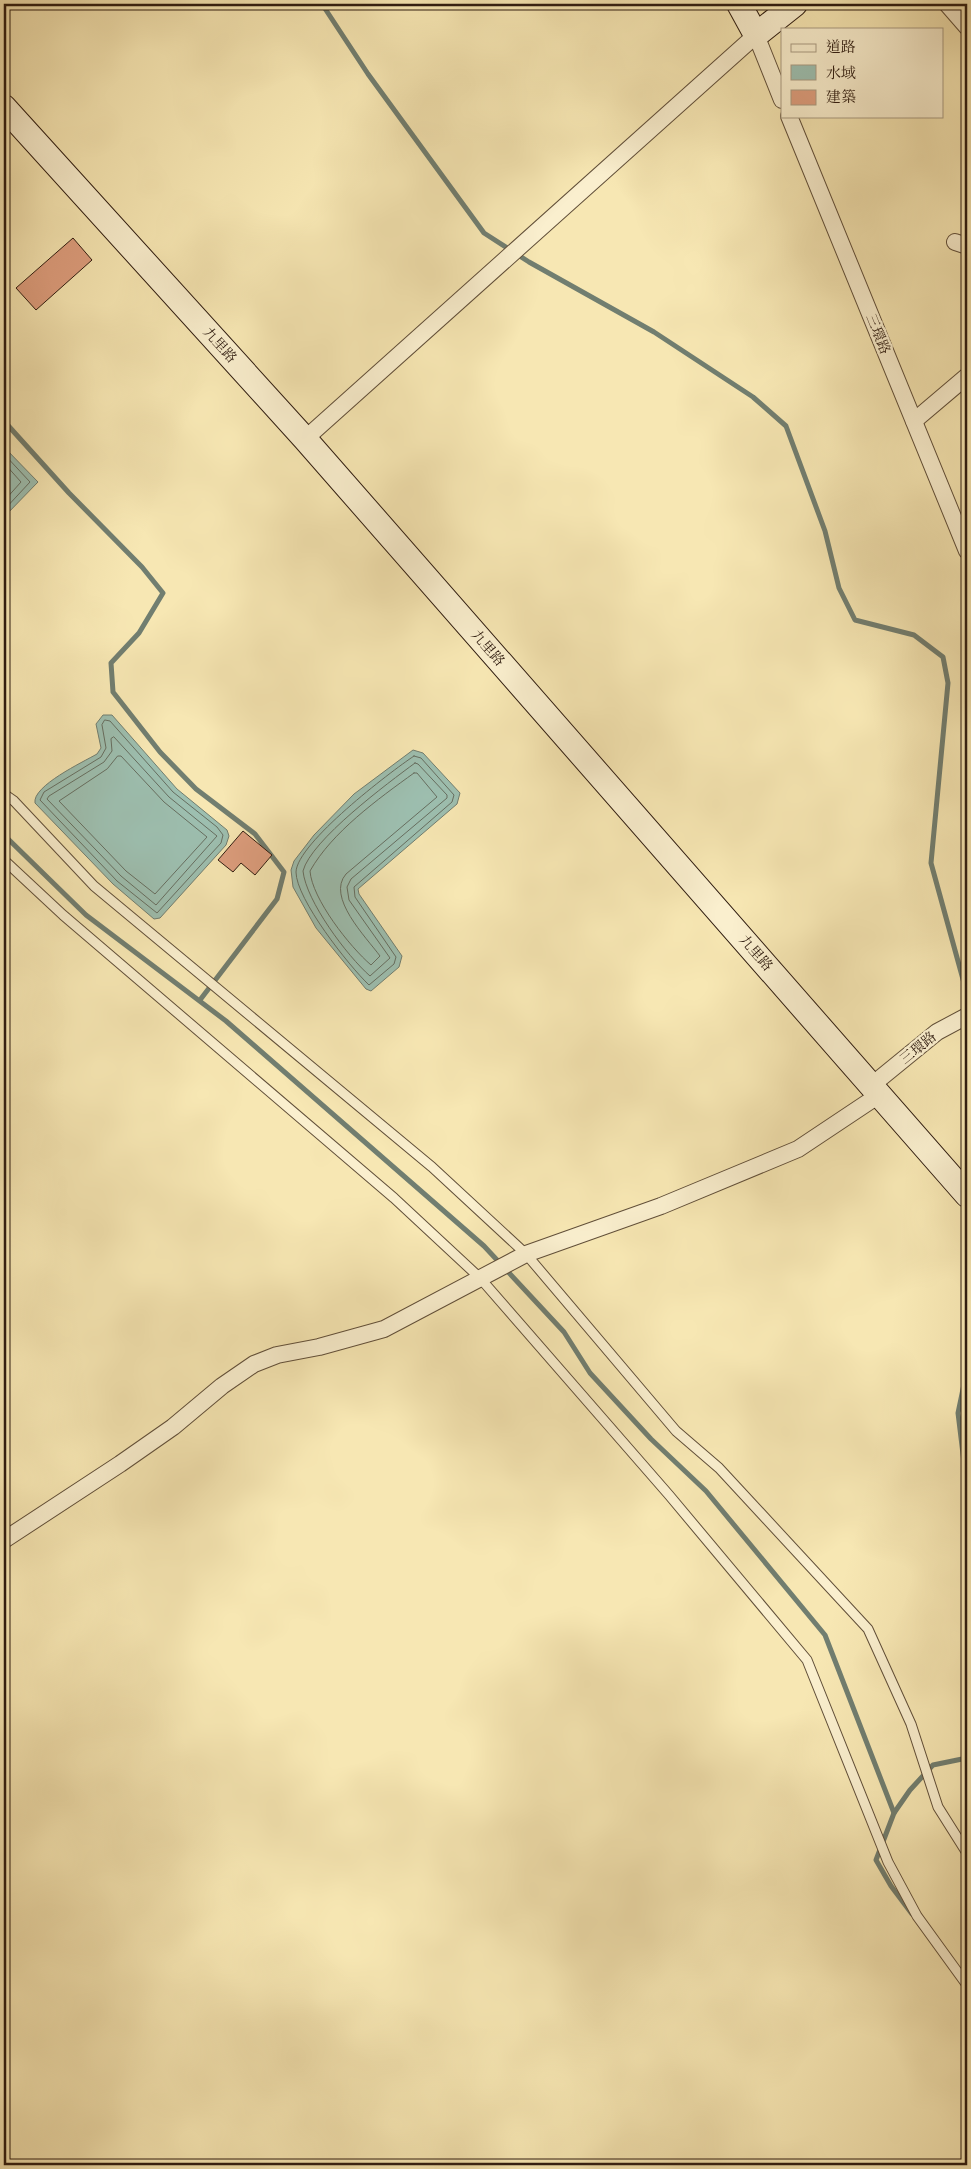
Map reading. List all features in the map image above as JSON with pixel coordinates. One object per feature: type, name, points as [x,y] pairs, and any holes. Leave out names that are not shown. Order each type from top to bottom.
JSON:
[{"type":"street","points":[[739,4],[756,35],[781,98]]},
{"type":"street","points":[[305,439],[756,35],[795,4]]},
{"type":"street","points":[[947,4],[967,27]]},
{"type":"street","name":"九里路","points":[[4,107],[305,439],[967,1195]]},
{"type":"street","name":"三環路","points":[[790,118],[967,551]]},
{"type":"street","points":[[914,422],[967,376]]},
{"type":"street","name":"三環路","points":[[4,1540],[173,1427],[222,1386],[254,1364],[276,1355],[319,1347],[384,1329],[526,1254],[653,1209],[798,1149],[876,1090],[937,1032],[967,1016]]},
{"type":"lane","points":[[4,794],[14,801],[94,886],[432,1167],[526,1254],[676,1431],[719,1468],[868,1629],[911,1724],[938,1807],[967,1852]]},
{"type":"lane","points":[[4,860],[63,915],[394,1198],[480,1278],[669,1495],[807,1660],[888,1862],[918,1916],[967,1985]]},
{"type":"water","points":[[4,447],[38,482],[4,517]]},
{"type":"water","points":[[103,715],[112,715],[177,789],[227,830],[229,836],[226,845],[160,918],[154,919],[113,884],[35,803],[36,796],[41,789],[60,775],[97,754],[101,748],[96,724]]},
{"type":"water","points":[[413,750],[423,753],[460,793],[457,804],[358,889],[359,894],[402,956],[399,967],[371,991],[366,989],[316,928],[293,887],[291,870],[294,861],[314,835],[354,794]]},
{"type":"building","points":[[73,238],[92,260],[36,310],[16,288]]},
{"type":"building","points":[[243,831],[272,855],[255,875],[241,863],[233,872],[218,860]]},
{"type":"waterway","points":[[322,4],[368,74],[484,233],[529,262],[654,332],[753,397],[786,426],[825,531],[839,588],[855,620],[914,635],[943,657],[948,683],[931,863],[964,983]]},
{"type":"waterway","points":[[4,421],[69,493],[142,567],[163,593],[139,633],[111,663],[113,692],[160,752],[196,789],[255,834],[284,872],[277,899],[200,1000]]},
{"type":"waterway","points":[[4,835],[86,915],[226,1021],[484,1246],[564,1332],[590,1373],[651,1439],[706,1491],[825,1635],[894,1813]]},
{"type":"waterway","points":[[967,1370],[958,1413],[967,1487]]},
{"type":"waterway","points":[[912,1914],[891,1886],[876,1860],[894,1813],[910,1790],[933,1765],[967,1758]]}]
